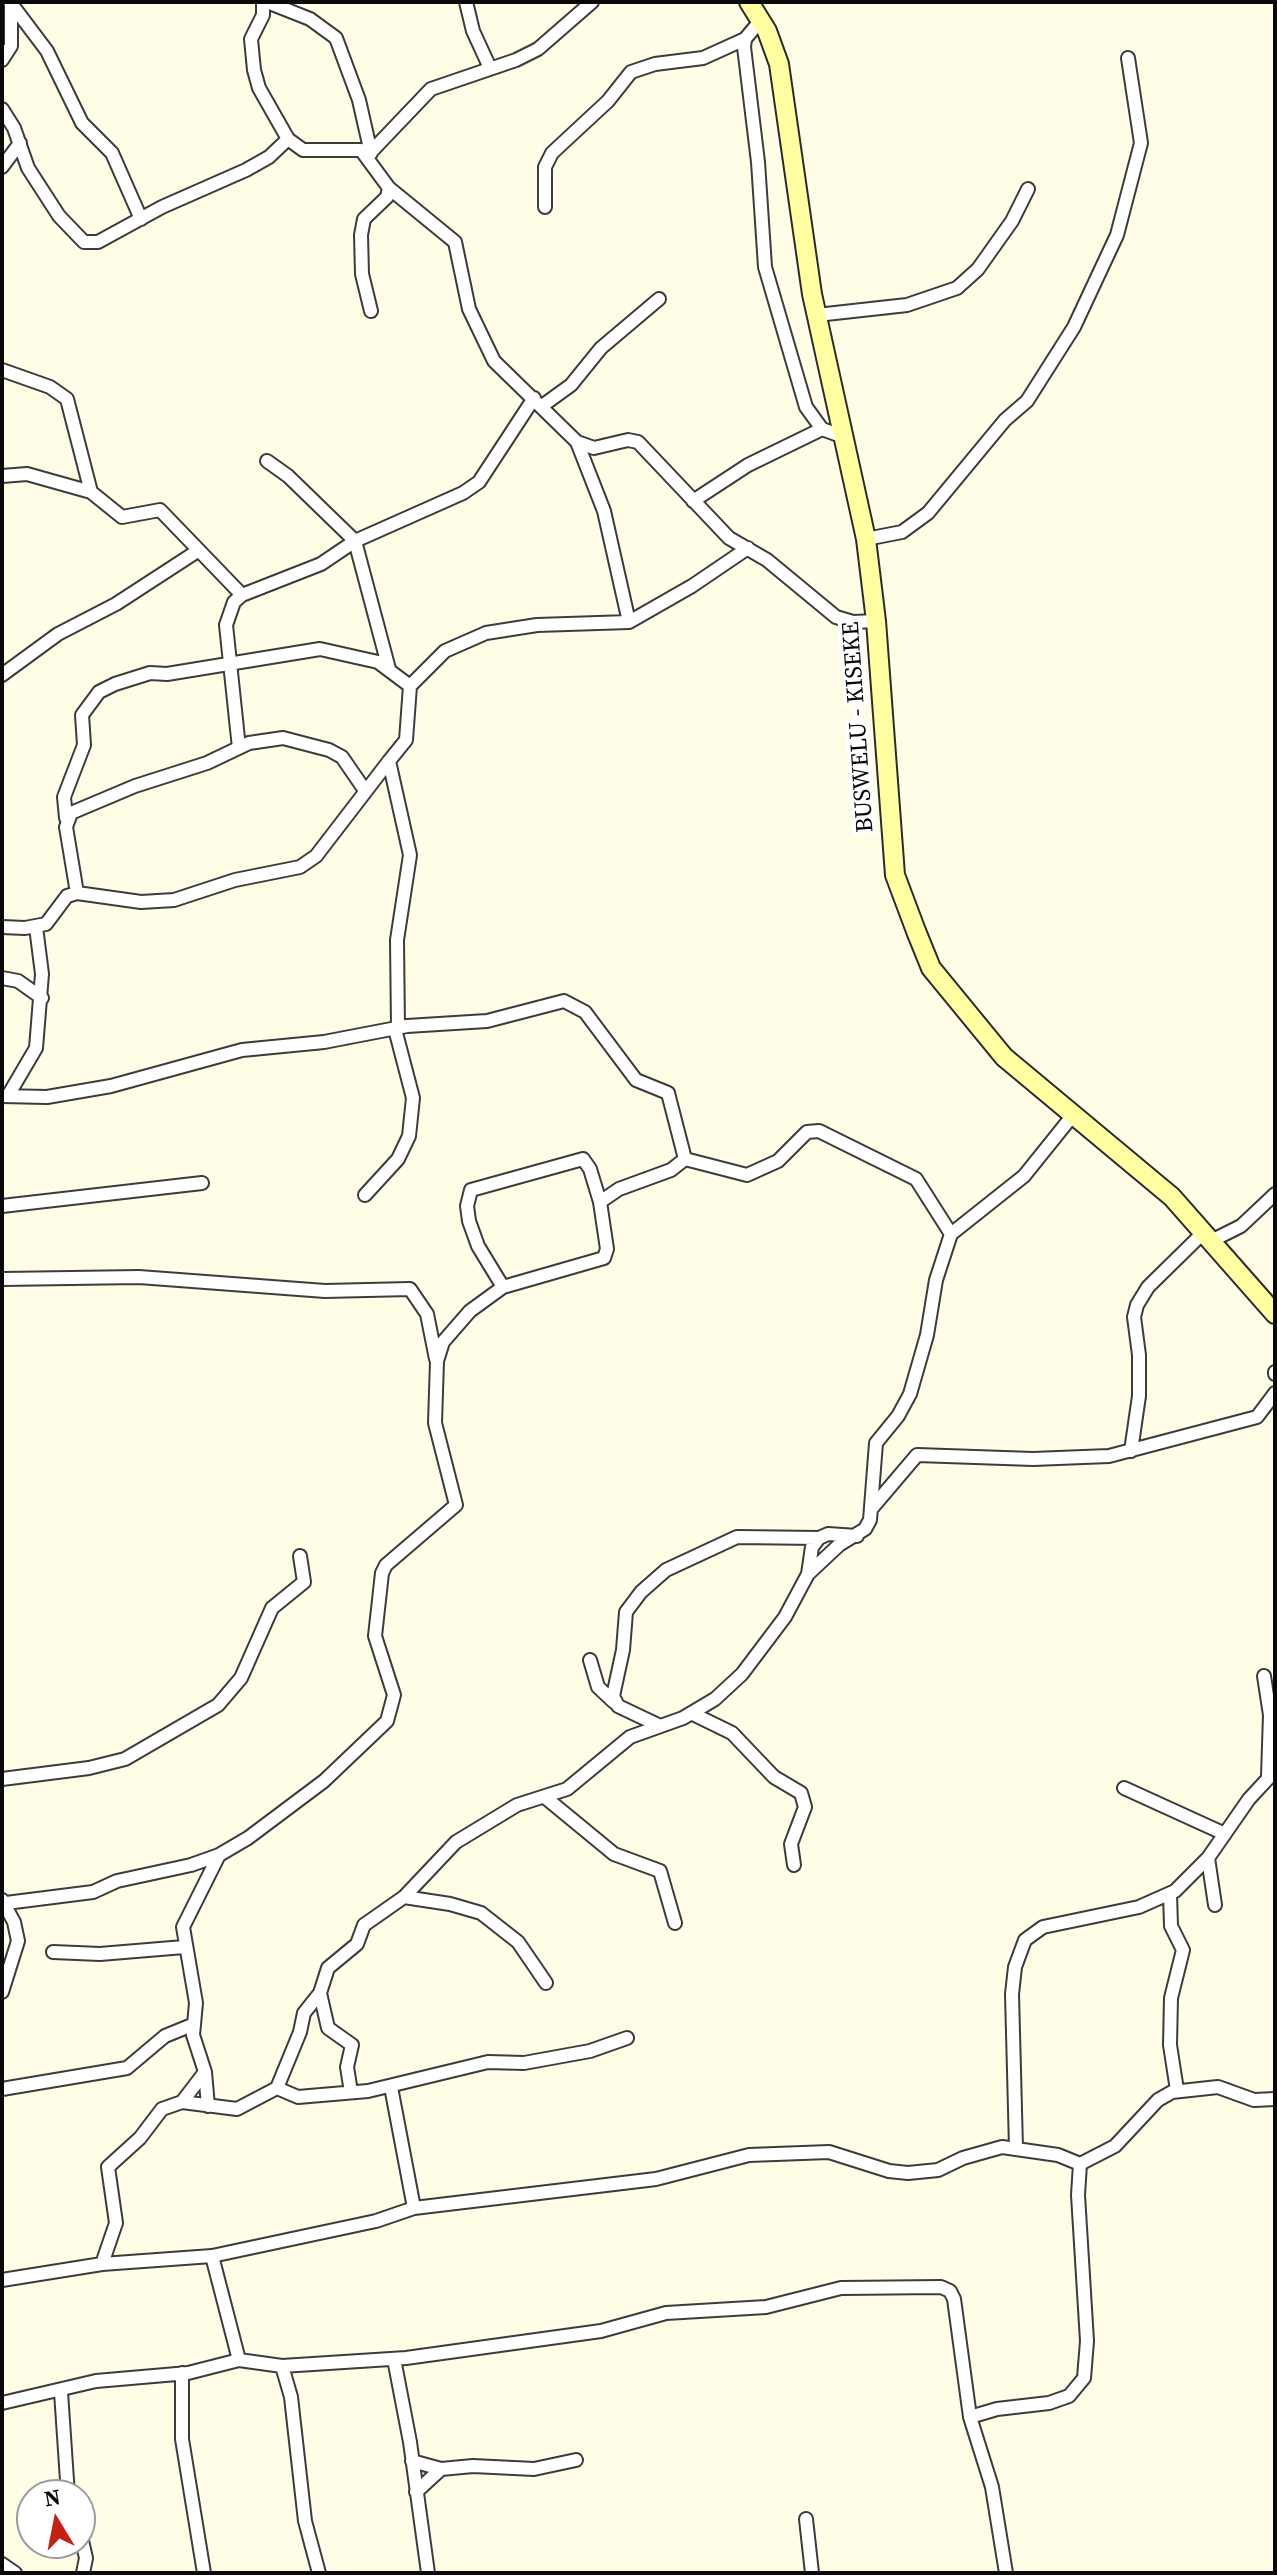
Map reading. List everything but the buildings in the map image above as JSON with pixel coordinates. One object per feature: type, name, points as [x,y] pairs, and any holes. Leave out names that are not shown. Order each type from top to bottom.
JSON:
[{"type":"main road","name":"BUSWELU - KISEKE","points":[[749,2],[761,20],[779,64],[817,315],[866,539],[876,621],[895,875],[916,931],[931,968],[1004,1057],[1172,1197],[1275,1314]]},
{"type":"street","points":[[369,154],[355,149],[303,150],[288,139],[259,88],[254,70],[251,39],[263,15],[265,2],[310,19],[336,38],[359,100],[369,154],[389,188],[455,242],[459,251],[461,284],[479,334],[494,361],[577,442],[604,511],[629,622]]},
{"type":"street","points":[[466,2],[473,31],[490,68]]},
{"type":"street","points":[[369,154],[431,89],[538,49],[592,2]]},
{"type":"street","points":[[10,3],[47,51],[82,123],[112,153],[141,219]]},
{"type":"street","points":[[2,60],[11,46],[10,3]]},
{"type":"street","points":[[545,207],[545,167],[552,153],[608,101],[631,72],[655,64],[703,58],[745,39],[761,20]]},
{"type":"street","points":[[745,39],[765,267],[795,377],[812,418],[822,429],[844,437]]},
{"type":"street","points":[[866,539],[902,532],[928,513],[1005,420],[1027,401],[1074,327],[1117,235],[1141,143],[1128,58]]},
{"type":"street","points":[[2,109],[43,194],[84,242],[98,242],[246,170],[269,157],[288,139]]},
{"type":"street","points":[[2,167],[20,143]]},
{"type":"street","points":[[371,311],[362,274],[361,235],[364,219],[387,197],[389,188]]},
{"type":"street","points":[[817,315],[907,305],[957,288],[978,269],[1012,221],[1028,189]]},
{"type":"street","points":[[239,748],[228,612],[242,595],[321,564],[355,541],[463,493],[479,482],[538,402],[571,385],[601,348],[659,299]]},
{"type":"street","points":[[2,370],[50,387],[67,399],[91,492]]},
{"type":"street","points":[[693,501],[748,465],[822,429]]},
{"type":"street","points":[[577,442],[594,448],[628,440],[638,442],[729,538],[767,560],[836,617],[853,622],[876,621]]},
{"type":"street","points":[[267,461],[288,476],[355,541],[389,669]]},
{"type":"street","points":[[2,476],[27,474],[91,492],[122,517],[154,510],[167,514],[196,552],[242,595]]},
{"type":"street","points":[[2,927],[36,927],[51,919],[67,896],[77,893],[141,902],[174,900],[235,880],[300,867],[316,856],[364,789],[406,740],[410,686],[445,651],[486,633],[537,625],[629,622],[681,593],[748,548]]},
{"type":"street","points":[[2,675],[58,634],[116,604],[196,552]]},
{"type":"street","points":[[77,893],[64,797],[84,745],[82,715],[99,692],[150,673],[233,664],[320,649],[348,654],[389,669],[410,686]]},
{"type":"street","points":[[66,818],[135,786],[187,770],[239,748],[283,738],[308,742],[342,757],[364,789]]},
{"type":"street","points":[[365,1195],[398,1159],[409,1136],[413,1098],[397,1028],[397,940],[410,855],[389,761]]},
{"type":"street","points":[[36,927],[42,998],[36,1048],[6,1095],[47,1097],[111,1086],[242,1050],[324,1042],[397,1028],[487,1021],[564,1001],[585,1012],[636,1080],[668,1093],[685,1159]]},
{"type":"street","points":[[2,978],[18,981],[42,998]]},
{"type":"street","points":[[102,2264],[116,2223],[108,2167],[147,2132],[162,2109],[182,2102],[237,2109],[277,2088],[300,2032],[304,2013],[320,1993],[325,1973],[338,1957],[357,1944],[364,1925],[418,1885],[456,1842],[504,1811],[567,1789],[630,1737],[691,1713],[715,1699],[742,1674],[785,1617],[808,1574],[839,1545],[857,1536],[870,1520],[876,1443],[898,1416],[910,1394],[951,1234],[1024,1176],[1073,1115]]},
{"type":"street","points":[[685,1159],[747,1175],[778,1161],[807,1132],[819,1131],[916,1179],[951,1234]]},
{"type":"street","points":[[437,1361],[443,1342],[454,1327],[503,1287],[604,1258],[607,1249],[600,1202],[588,1162],[583,1159],[471,1190],[467,1206],[469,1221],[478,1246],[503,1287]]},
{"type":"street","points":[[600,1202],[619,1189],[671,1170],[685,1159]]},
{"type":"street","points":[[2,1206],[202,1183]]},
{"type":"street","points":[[1131,1451],[1139,1396],[1134,1317],[1137,1305],[1148,1287],[1209,1236],[1241,1226],[1275,1194]]},
{"type":"street","points":[[2,1279],[139,1277],[325,1291],[410,1289],[427,1314],[437,1361],[435,1423],[456,1505],[386,1565],[382,1573],[375,1636],[394,1695],[387,1721],[324,1781],[248,1838],[219,1855],[191,1865],[117,1881],[93,1892],[4,1902],[17,1935]]},
{"type":"street","points":[[872,1508],[910,1461],[924,1453],[1033,1459],[1109,1456],[1257,1417],[1275,1393]]},
{"type":"street","points":[[614,1702],[626,1612],[653,1580],[737,1537],[857,1536]]},
{"type":"street","points":[[808,1574],[812,1547],[819,1538]]},
{"type":"street","points":[[2,1779],[107,1765],[125,1759],[202,1717],[233,1692],[272,1608],[304,1582],[300,1556]]},
{"type":"street","points":[[590,1660],[598,1687],[614,1702],[658,1725]]},
{"type":"street","points":[[1016,2148],[1012,2019],[1019,1949],[1032,1933],[1043,1927],[1139,1907],[1170,1894],[1208,1858],[1271,1773],[1273,1718],[1264,1676]]},
{"type":"street","points":[[691,1713],[732,1733],[774,1777],[801,1793],[805,1807],[791,1844],[794,1865]]},
{"type":"street","points":[[1124,1788],[1225,1834]]},
{"type":"street","points":[[546,1798],[614,1854],[660,1871],[675,1923]]},
{"type":"street","points":[[208,2106],[205,2072],[192,2025],[196,2003],[183,1927],[219,1855]]},
{"type":"street","points":[[1208,1858],[1215,1905]]},
{"type":"street","points":[[191,1865],[205,1882]]},
{"type":"street","points":[[418,1885],[426,1900]]},
{"type":"street","points":[[1170,1894],[1171,1926],[1183,1950],[1171,1998],[1170,2045],[1177,2090]]},
{"type":"street","points":[[404,1897],[470,1908],[498,1924],[518,1942],[546,1983]]},
{"type":"street","points":[[2,1992],[26,1901]]},
{"type":"street","points":[[53,1952],[100,1954],[184,1947]]},
{"type":"street","points":[[320,1993],[328,2028],[352,2045],[347,2067],[351,2092]]},
{"type":"street","points":[[2,2089],[127,2068],[165,2036],[192,2025]]},
{"type":"street","points":[[277,2088],[298,2097],[391,2087],[488,2062],[524,2063],[590,2051],[627,2038]]},
{"type":"street","points":[[182,2102],[205,2072]]},
{"type":"street","points":[[391,2087],[414,2208]]},
{"type":"street","points":[[2,2280],[102,2264],[212,2256],[376,2221],[414,2208],[667,2177],[749,2155],[829,2152],[889,2171],[908,2173],[938,2170],[993,2149],[1016,2148],[1058,2155],[1080,2164],[1115,2146],[1158,2100],[1177,2090],[1218,2087],[1254,2100],[1275,2099]]},
{"type":"street","points":[[970,2417],[997,2409],[1049,2403],[1069,2396],[1084,2378],[1087,2341],[1078,2195],[1080,2164]]},
{"type":"street","points":[[212,2256],[239,2360]]},
{"type":"street","points":[[2,2403],[61,2392],[96,2381],[182,2373],[239,2360],[282,2366],[394,2359],[601,2331],[666,2313],[766,2307],[841,2288],[936,2286],[950,2291],[954,2299],[970,2417],[992,2487],[1006,2573]]},
{"type":"street","points":[[394,2359],[428,2573]]},
{"type":"street","points":[[282,2366],[291,2397],[305,2521],[319,2573]]},
{"type":"street","points":[[182,2373],[182,2439],[204,2573]]},
{"type":"street","points":[[61,2392],[67,2479]]},
{"type":"street","points":[[412,2461],[441,2469],[534,2469],[576,2460]]},
{"type":"street","points":[[416,2492],[441,2469]]},
{"type":"street","points":[[806,2519],[812,2573]]},
{"type":"street","points":[[2,2564],[15,2573]]}]
